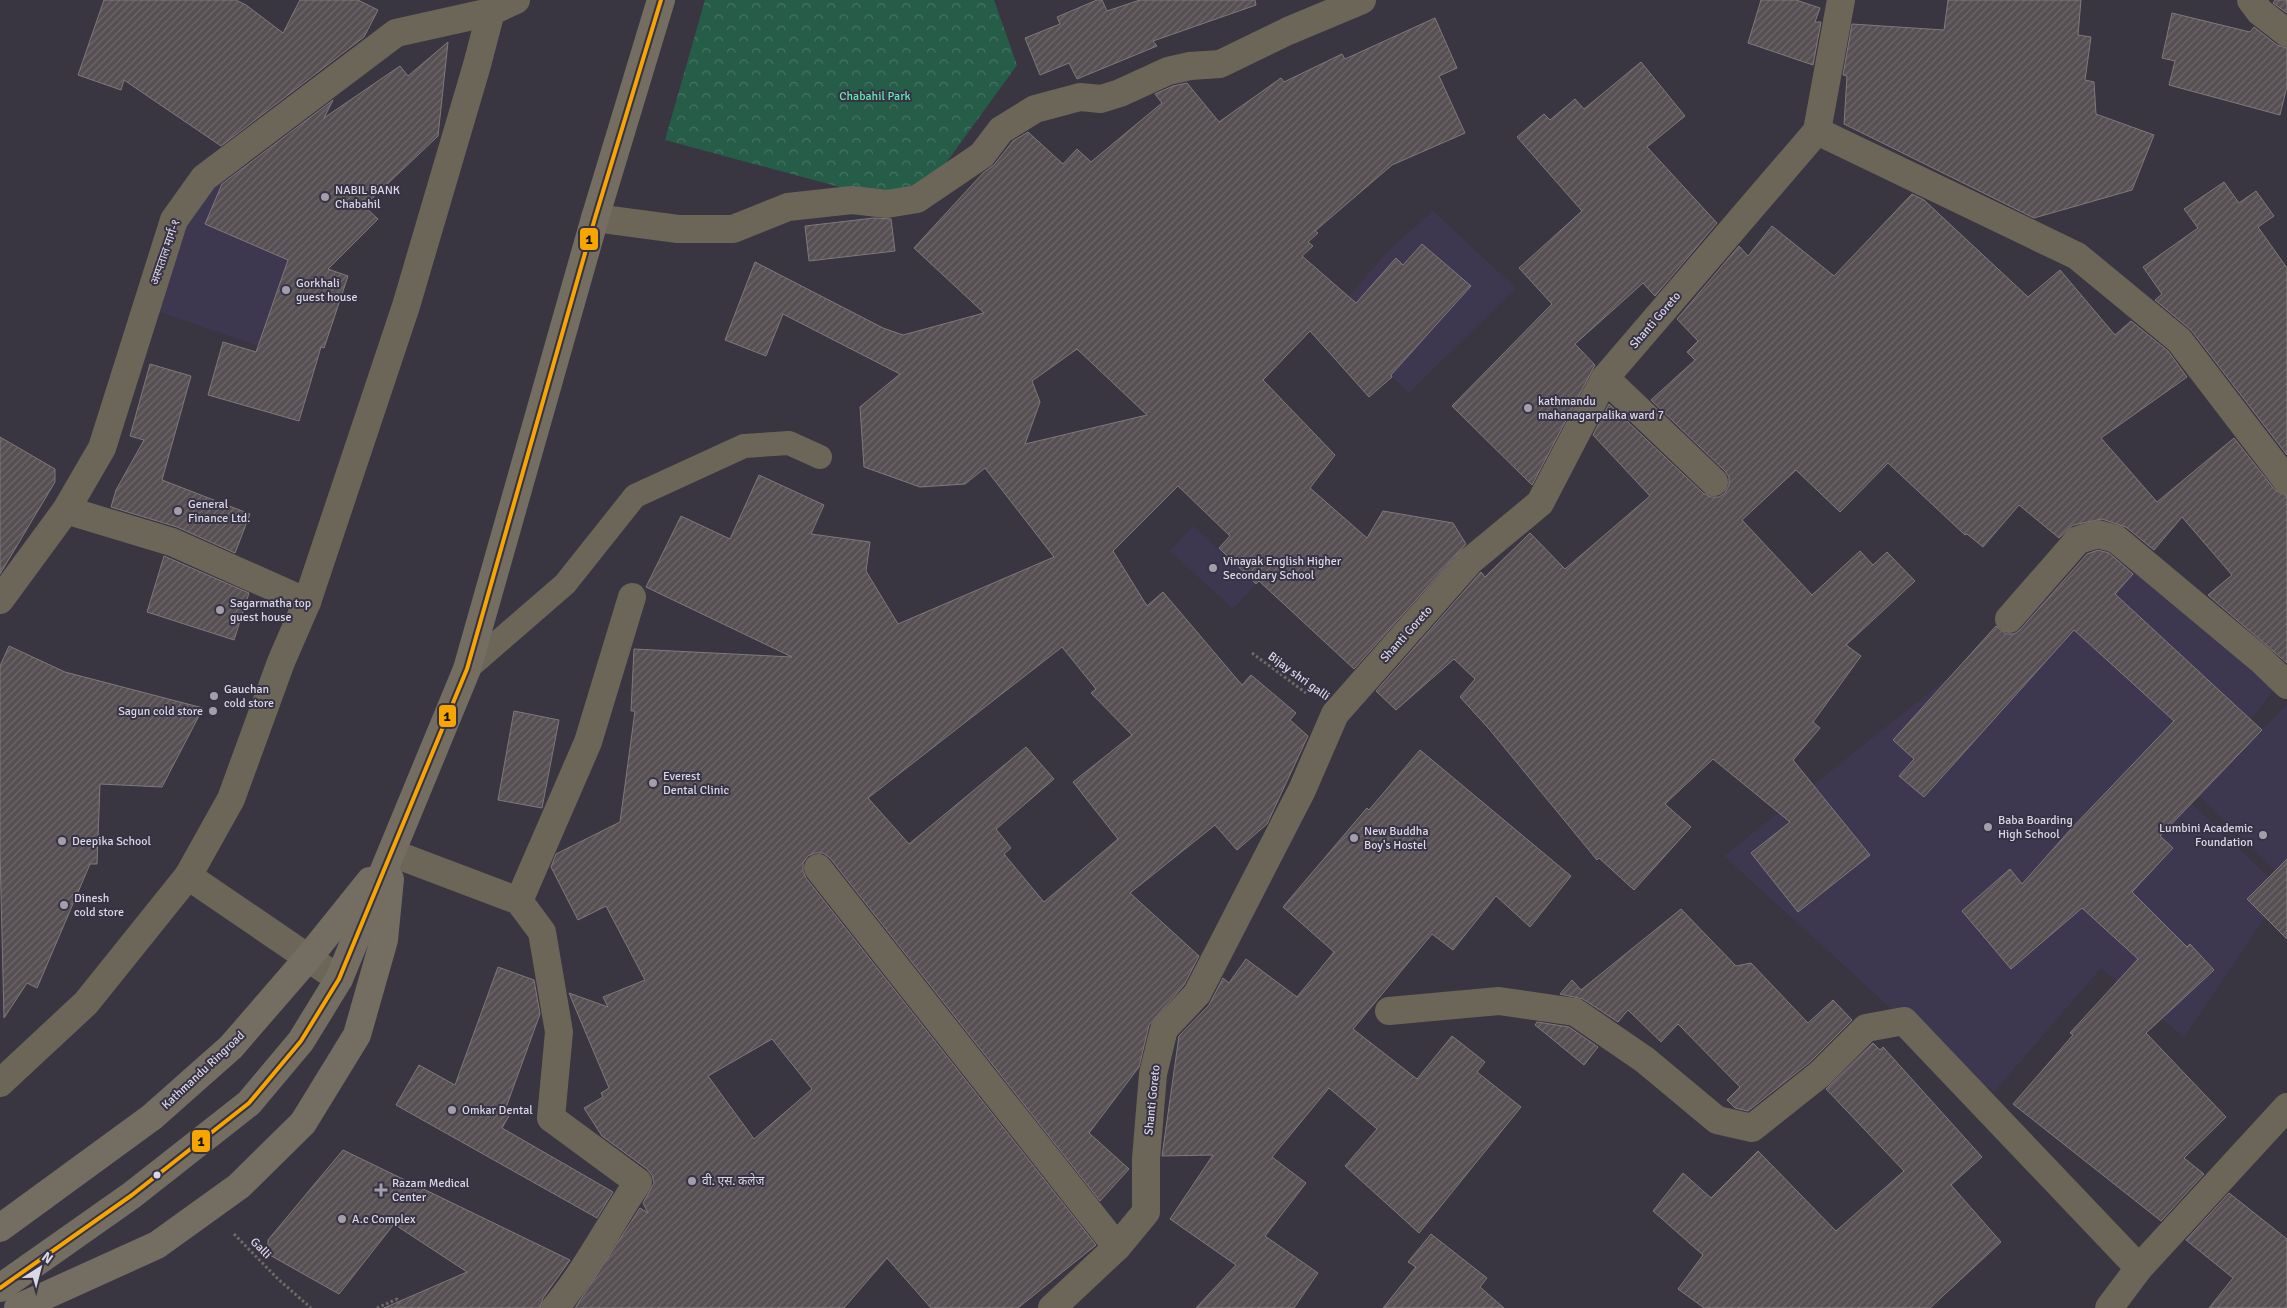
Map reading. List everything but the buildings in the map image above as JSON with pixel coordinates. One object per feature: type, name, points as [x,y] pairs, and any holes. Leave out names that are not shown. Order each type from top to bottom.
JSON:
[{"type":"highway","name":"Kathmandu Ringroad","points":[[0,1288],[132,1195],[249,1103],[301,1041],[338,979],[467,669],[595,218],[662,0]]},
{"type":"highway","name":"Kathmandu Ringroad","points":[[0,1228],[152,1117],[231,1047],[308,958],[392,853]]},
{"type":"highway","points":[[18,1308],[157,1245],[239,1186],[303,1123],[357,1035],[384,940],[392,853]]},
{"type":"street","name":"अस्पताल मार्ग-१","points":[[0,600],[66,510],[102,448],[174,220],[204,178],[396,33],[516,0]]},
{"type":"street","points":[[595,218],[678,229],[733,229],[788,208],[852,200],[887,204],[916,199],[982,156],[1001,130],[1035,109],[1080,96],[1100,99],[1120,93],[1168,71],[1182,67],[1220,64],[1288,30],[1362,0]]},
{"type":"street","points":[[1841,0],[1817,131],[2077,256],[2179,340],[2287,482]]},
{"type":"street","points":[[2251,0],[2260,12],[2287,33]]},
{"type":"street","points":[[0,1083],[86,1003],[188,876],[231,799],[282,662],[308,602],[406,306],[477,65],[492,6]]},
{"type":"street","name":"Shanti Goreto","points":[[1052,1308],[1116,1247],[1146,1212],[1146,1159],[1153,1074],[1164,1029],[1197,994],[1302,790],[1335,714],[1470,561],[1540,503],[1605,378],[1817,131]]},
{"type":"street","points":[[1605,378],[1714,482]]},
{"type":"street","points":[[66,510],[172,542],[308,602]]},
{"type":"street","points":[[2009,620],[2078,540],[2098,534],[2116,539],[2261,660],[2287,685]]},
{"type":"street","points":[[519,901],[588,742],[632,597]]},
{"type":"street","points":[[392,853],[519,901],[542,932],[559,1032],[551,1118],[638,1182],[616,1214],[578,1280],[555,1308]]},
{"type":"street","points":[[818,868],[1116,1247]]},
{"type":"street","points":[[188,876],[338,979]]},
{"type":"street","points":[[1389,1011],[1499,1001],[1575,1012],[1645,1060],[1717,1120],[1752,1128],[1820,1074],[1866,1028],[1904,1021],[2139,1268]]},
{"type":"street","points":[[2108,1308],[2139,1268],[2287,1107]]},
{"type":"lane","points":[[467,669],[565,584],[635,496],[744,446],[789,443],[820,457]]},
{"type":"path","name":"Bijay shri galli","points":[[1252,653],[1335,714]]},
{"type":"path","name":"Galli","points":[[239,1186],[233,1233],[278,1279],[311,1308]]},
{"type":"path","points":[[377,1308],[397,1299],[401,1308]]},
{"type":"shaded area","points":[[233,161],[305,209],[259,346],[154,310],[185,213]]},
{"type":"shaded area","points":[[1433,211],[1516,288],[1409,393],[1331,317],[1388,251]]},
{"type":"shaded area","name":"Vinayak English Higher Secondary School","points":[[1193,526],[1256,584],[1233,609],[1170,551]]},
{"type":"shaded area","name":"Baba Boarding High School","points":[[2126,536],[2282,680],[2187,799],[2283,891],[2184,1037],[2101,968],[1994,1092],[1908,1024],[1724,856]]},
{"type":"shaded area","name":"Lumbini Academic Foundation","points":[[2287,705],[2287,882],[2196,793]]},
{"type":"green space","name":"Chabahil Park","points":[[705,0],[994,0],[1017,65],[914,207],[665,140]]},
{"type":"transit line","name":"1","points":[[0,1288],[132,1195],[249,1103],[301,1041],[339,979],[467,669],[595,218],[661,0]]},
{"type":"place","name":"NABIL BANK Chabahil","points":[[325,197]]},
{"type":"place","name":"Gorkhali guest house","points":[[286,290]]},
{"type":"place","name":"kathmandu mahanagarpalika ward 7","points":[[1528,408]]},
{"type":"place","name":"General Finance Ltd.","points":[[178,511]]},
{"type":"place","name":"Vinayak English Higher Secondary School","points":[[1213,568]]},
{"type":"place","name":"Sagarmatha top guest house","points":[[220,610]]},
{"type":"place","name":"Gauchan cold store","points":[[214,696]]},
{"type":"place","name":"Sagun cold store","points":[[213,711]]},
{"type":"place","name":"Everest Dental Clinic","points":[[653,783]]},
{"type":"place","name":"Baba Boarding High School","points":[[1988,827]]},
{"type":"place","name":"Lumbini Academic Foundation","points":[[2263,835]]},
{"type":"place","name":"New Buddha Boy's Hostel","points":[[1354,838]]},
{"type":"place","name":"Deepika School","points":[[62,841]]},
{"type":"place","name":"Dinesh cold store","points":[[64,905]]},
{"type":"place","name":"Omkar Dental","points":[[452,1110]]},
{"type":"place","name":"वी. एस. कलेज","points":[[692,1181]]},
{"type":"place","name":"Razam Medical Center","points":[[381,1190]]},
{"type":"place","name":"A.c Complex","points":[[342,1219]]}]
